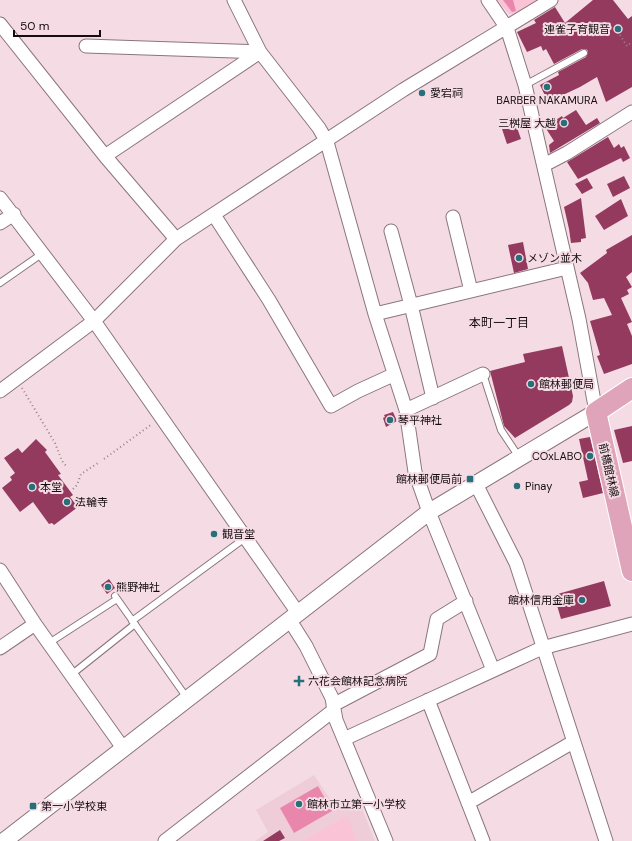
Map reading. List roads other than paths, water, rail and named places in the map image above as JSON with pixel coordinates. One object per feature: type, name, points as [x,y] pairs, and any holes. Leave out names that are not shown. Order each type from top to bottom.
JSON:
[{"type":"main road","points":[[596,412],[632,388]]},
{"type":"main road","name":"前橋館林線","points":[[596,412],[632,571]]},
{"type":"street","points":[[234,0],[260,52],[320,128],[327,142],[375,314],[393,375],[406,410],[415,472],[429,512],[493,670]]},
{"type":"street","points":[[4,841],[429,512],[596,412],[568,268],[525,85],[507,28],[488,0]]},
{"type":"street","points":[[1,387],[16,379],[94,322],[176,239],[327,142],[404,90],[551,0]]},
{"type":"street","points":[[0,24],[105,156],[176,239]]},
{"type":"street","points":[[86,46],[260,52]]},
{"type":"street","points":[[105,156],[260,52]]},
{"type":"street","points":[[544,165],[567,153],[632,112]]},
{"type":"street","points":[[0,198],[14,214],[94,322],[245,538],[293,616],[334,708],[344,739],[386,841]]},
{"type":"street","points":[[0,223],[14,214]]},
{"type":"street","points":[[214,215],[269,300],[331,406],[358,391],[393,375]]},
{"type":"street","points":[[453,217],[471,291]]},
{"type":"street","points":[[391,231],[433,398]]},
{"type":"street","points":[[375,314],[568,268]]},
{"type":"street","points":[[406,410],[484,374]]},
{"type":"street","points":[[476,484],[516,563],[542,648],[606,841]]},
{"type":"street","points":[[0,570],[35,624],[123,748]]},
{"type":"street","points":[[165,841],[334,708],[430,654],[438,619],[466,601]]},
{"type":"street","points":[[0,648],[35,624]]},
{"type":"street","points":[[344,739],[542,648],[632,624]]},
{"type":"street","points":[[428,700],[482,841]]},
{"type":"street","points":[[468,802],[573,742]]},
{"type":"lane","points":[[525,85],[584,53]]},
{"type":"lane","points":[[0,283],[43,253]]},
{"type":"lane","points":[[484,374],[501,430],[519,457]]},
{"type":"lane","points":[[71,675],[133,622],[245,538]]},
{"type":"lane","points":[[49,643],[116,598],[187,698]]},
{"type":"place","name":"連雀子育観音","points":[[618,29]]},
{"type":"place","name":"BARBER NAKAMURA","points":[[547,87]]},
{"type":"place","name":"愛宕祠","points":[[422,93]]},
{"type":"place","name":"三桝屋 大越","points":[[564,123]]},
{"type":"place","name":"メゾン並木","points":[[519,258]]},
{"type":"place","name":"館林郵便局","points":[[531,384]]},
{"type":"place","name":"琴平神社","points":[[390,420]]},
{"type":"place","name":"COxLABO","points":[[590,456]]},
{"type":"place","name":"館林郵便局前","points":[[470,479]]},
{"type":"place","name":"Pinay","points":[[517,486]]},
{"type":"place","name":"本堂","points":[[32,487]]},
{"type":"place","name":"法輪寺","points":[[67,502]]},
{"type":"place","name":"観音堂","points":[[214,534]]},
{"type":"place","name":"熊野神社","points":[[108,587]]},
{"type":"place","name":"館林信用金庫","points":[[582,600]]},
{"type":"place","name":"六花会館林記念病院","points":[[299,681]]},
{"type":"place","name":"館林市立第一小学校","points":[[299,804]]},
{"type":"place","name":"第一小学校東","points":[[33,806]]},
{"type":"district","name":"本町一丁目","points":[[499,323]]}]
